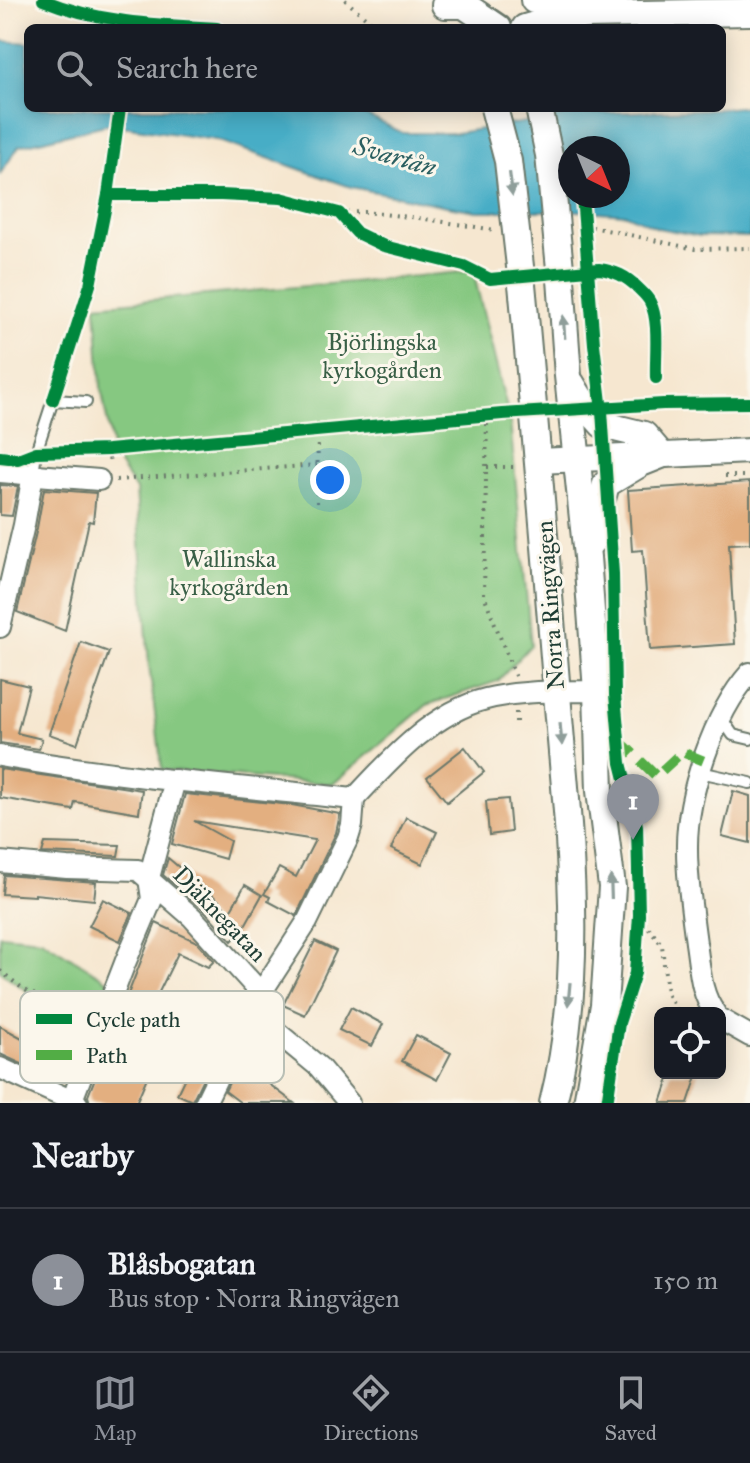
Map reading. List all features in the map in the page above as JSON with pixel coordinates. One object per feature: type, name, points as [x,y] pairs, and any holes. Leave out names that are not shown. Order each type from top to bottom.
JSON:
[{"type":"main road","points":[[487,0],[498,24]]},
{"type":"main road","points":[[534,0],[556,4],[577,21]]},
{"type":"main road","points":[[448,11],[464,5],[494,24]]},
{"type":"main road","points":[[539,24],[750,12]]},
{"type":"main road","name":"Norra Ringvägen","points":[[495,112],[508,161],[522,284],[529,464],[557,692],[569,853],[571,979],[553,1103]]},
{"type":"main road","name":"Norra Ringvägen","points":[[540,112],[549,155],[587,557],[597,691],[600,791],[612,887],[604,1005],[587,1103]]},
{"type":"main road","points":[[549,155],[559,144],[554,112]]},
{"type":"main road","points":[[522,284],[540,309],[556,439],[577,460]]},
{"type":"main road","points":[[568,376],[583,403],[603,425],[644,435],[661,455],[606,484],[587,557]]},
{"type":"street","points":[[529,464],[750,451]]},
{"type":"street","points":[[0,472],[107,475]]},
{"type":"street","points":[[0,627],[33,474]]},
{"type":"street","points":[[710,1007],[705,1000],[692,908],[687,849],[690,809],[720,717],[736,688],[750,673]]},
{"type":"street","points":[[262,991],[307,922],[348,838],[354,799],[383,768],[432,725],[466,706],[486,699],[516,695],[597,691]]},
{"type":"street","points":[[0,756],[175,780],[354,799]]},
{"type":"street","points":[[114,991],[152,899],[149,878],[175,780]]},
{"type":"street","name":"Djäknegatan","points":[[0,862],[138,870],[192,917],[248,991]]},
{"type":"street","points":[[726,1022],[750,1036]]},
{"type":"street","name":"Djäknegatan","points":[[284,1031],[349,1103]]},
{"type":"street","points":[[0,1068],[20,1077]]},
{"type":"street","points":[[33,1083],[75,1102],[82,1083]]},
{"type":"street","points":[[205,1103],[215,1083]]},
{"type":"lane","points":[[33,474],[36,452],[53,400],[86,402]]},
{"type":"lane","points":[[720,717],[733,735],[750,739]]},
{"type":"lane","points":[[700,772],[750,783]]},
{"type":"path","points":[[345,0],[373,24]]},
{"type":"path","points":[[325,210],[344,218],[364,212],[489,230]]},
{"type":"path","points":[[583,210],[587,231],[695,249],[750,248]]},
{"type":"path","points":[[472,417],[502,414]]},
{"type":"path","points":[[487,416],[484,595],[516,678],[516,722]]},
{"type":"path","points":[[303,432],[333,430]]},
{"type":"path","points":[[317,503],[318,431]]},
{"type":"path","points":[[94,450],[123,449]]},
{"type":"path","points":[[108,450],[107,475],[317,465]]},
{"type":"path","points":[[487,467],[529,464]]},
{"type":"path","points":[[638,930],[639,901]]},
{"type":"path","points":[[639,915],[662,945],[667,994],[675,1007]]},
{"type":"path","points":[[0,971],[27,991]]},
{"type":"green space","points":[[473,271],[510,421],[531,645],[498,681],[427,705],[333,784],[162,770],[149,665],[136,490],[114,457],[101,387],[96,305]]},
{"type":"green space","points":[[0,935],[41,939],[115,985],[113,991],[27,991],[0,971]]},
{"type":"water","name":"Svartån","points":[[0,41],[24,43],[24,112],[359,112],[403,133],[456,133],[575,114],[726,112],[726,108],[750,106],[750,237],[700,236],[658,228],[626,214],[477,211],[447,206],[351,187],[216,140],[109,124],[19,146],[0,174]]},
{"type":"building","points":[[750,482],[750,543],[729,544],[735,644],[650,650],[643,550],[632,551],[628,490]]},
{"type":"building","points":[[0,485],[18,486],[12,516],[0,515]]},
{"type":"building","points":[[44,489],[96,493],[93,522],[89,521],[65,631],[17,612]]},
{"type":"building","points":[[81,642],[109,652],[77,744],[49,734]]},
{"type":"building","points":[[0,679],[29,686],[17,733],[42,739],[39,749],[0,743]]},
{"type":"building","points":[[465,747],[484,772],[447,802],[427,777]]},
{"type":"building","points":[[0,769],[142,790],[139,813],[75,802],[73,810],[0,798]]},
{"type":"building","points":[[733,791],[750,796],[750,843],[722,836]]},
{"type":"building","points":[[185,794],[292,805],[340,814],[336,833],[296,916],[268,901],[270,897],[264,894],[279,868],[296,877],[315,840],[194,821],[230,841],[225,859],[172,844]]},
{"type":"building","points":[[508,799],[511,832],[489,835],[486,801]]},
{"type":"building","points":[[406,817],[437,832],[422,864],[391,849]]},
{"type":"building","points":[[45,843],[120,845],[118,856],[42,853]]},
{"type":"building","points":[[168,858],[229,913],[245,885],[262,895],[243,929],[232,941],[202,908],[163,875]]},
{"type":"building","points":[[4,875],[96,882],[94,900],[2,894]]},
{"type":"building","points":[[103,899],[132,913],[120,941],[89,926]]},
{"type":"building","points":[[156,923],[197,942],[214,961],[208,967],[178,953],[159,991],[129,991]]},
{"type":"building","points":[[315,941],[336,951],[305,1015],[284,1003]]},
{"type":"building","points":[[351,1007],[383,1024],[372,1046],[339,1030]]},
{"type":"building","points":[[0,1026],[20,1037],[20,1063],[0,1054]]},
{"type":"building","points":[[416,1035],[451,1053],[437,1080],[402,1061]]},
{"type":"building","points":[[669,1079],[696,1079],[688,1103],[661,1103]]},
{"type":"building","points":[[93,1083],[145,1083],[136,1103],[90,1103],[88,1096]]},
{"type":"building","points":[[182,1083],[201,1083],[192,1101],[177,1094]]},
{"type":"building","points":[[229,1083],[268,1083],[294,1103],[241,1103],[225,1091]]},
{"type":"marked path","points":[[619,740],[656,776],[682,752],[704,761]]},
{"type":"cycle path","points":[[43,0],[86,14],[151,24]]},
{"type":"cycle path","points":[[53,400],[90,285],[108,195],[119,112]]},
{"type":"cycle path","points":[[108,195],[281,198],[339,213],[357,233],[384,246],[464,266],[490,279],[599,269],[615,273],[629,280],[643,293],[653,310],[656,378]]},
{"type":"cycle path","points":[[583,208],[613,574],[615,695],[621,763],[637,826],[639,915],[635,973],[619,1023],[607,1103]]},
{"type":"cycle path","points":[[0,457],[18,459],[36,452],[108,450],[502,414],[663,404],[750,403]]},
{"type":"place","name":"Blåsbogatan","points":[[633,840]]},
{"type":"park label","name":"Björlingska kyrkogården","points":[[382,356]]},
{"type":"park label","name":"Wallinska kyrkogården","points":[[229,573]]}]
